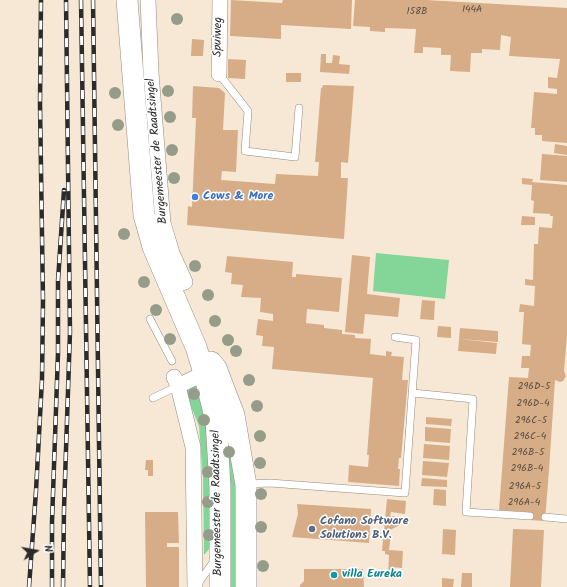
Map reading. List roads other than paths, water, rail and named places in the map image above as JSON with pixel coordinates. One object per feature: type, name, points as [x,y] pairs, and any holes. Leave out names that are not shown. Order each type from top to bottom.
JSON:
[{"type":"main road","name":"Burgemeester de Raadtsingel","points":[[128,0],[144,215],[153,247],[178,285],[196,347],[234,415],[246,485],[246,587]]},
{"type":"main road","name":"Burgemeester de Raadtsingel","points":[[210,370],[216,421],[220,486],[220,587]]},
{"type":"street","name":"Burgemeester de Raadtsingel","points":[[148,0],[152,80],[163,222],[172,253],[178,285]]},
{"type":"street","name":"Spuiweg","points":[[218,74],[220,0]]},
{"type":"street","points":[[176,381],[210,370]]},
{"type":"street","name":"Burgemeester de Raadtsingel","points":[[176,381],[193,447],[196,587]]},
{"type":"lane","points":[[218,74],[248,111],[245,151],[295,157],[299,108]]},
{"type":"lane","points":[[150,319],[172,361]]},
{"type":"lane","points":[[246,485],[270,483],[405,493],[416,340],[395,338]]},
{"type":"lane","points":[[153,398],[176,381]]},
{"type":"lane","points":[[413,393],[473,399],[466,512],[530,516]]},
{"type":"lane","points":[[545,517],[567,519]]},
{"type":"lane","points":[[196,587],[220,553]]},
{"type":"railway","points":[[29,587],[42,379],[43,301],[40,104],[41,0]]},
{"type":"railway","points":[[63,587],[70,332],[66,0]]},
{"type":"railway","points":[[81,0],[90,587]]},
{"type":"railway","points":[[93,0],[101,587]]},
{"type":"railway","points":[[52,587],[52,522],[58,353],[58,281],[64,190]]},
{"type":"place","name":"Cows & More","points":[[195,197]]},
{"type":"place","name":"Cofano Software Solutions B.V.","points":[[312,529]]},
{"type":"place","name":"villa Eureka","points":[[334,575]]}]
